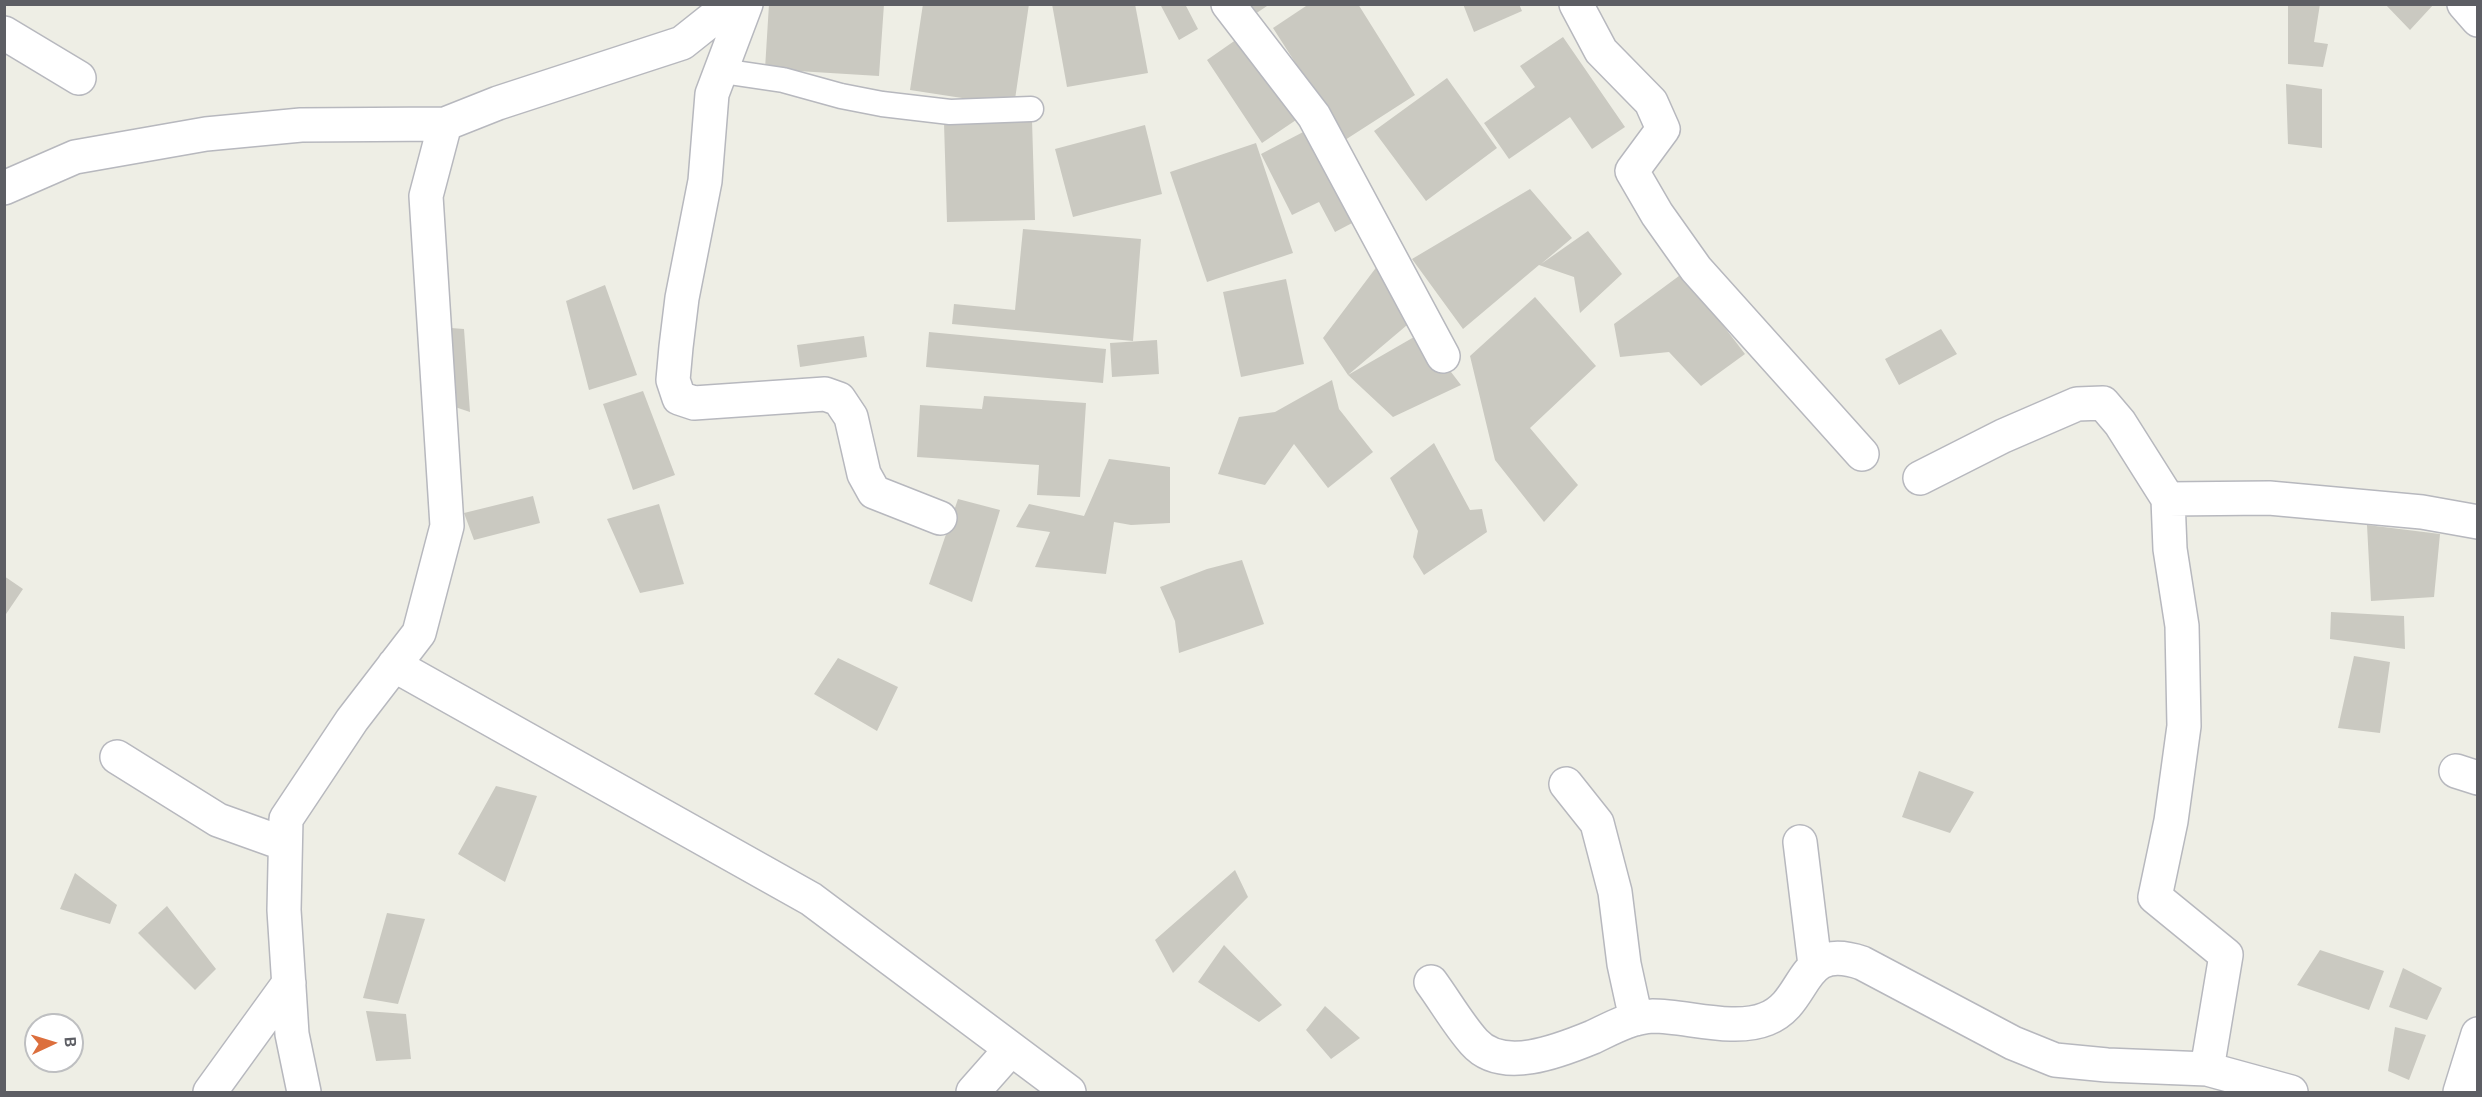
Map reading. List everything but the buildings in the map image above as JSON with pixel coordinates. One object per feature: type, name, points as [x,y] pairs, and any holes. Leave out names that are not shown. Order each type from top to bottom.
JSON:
[{"type":"street","points":[[4,188],[75,157],[206,134],[301,126],[445,124],[498,103],[682,43],[731,4]]},
{"type":"street","points":[[746,4],[712,94],[705,181],[682,298],[673,380],[679,398],[694,403],[825,394],[839,399],[850,417],[864,474],[874,492],[940,518]]},
{"type":"street","points":[[1228,4],[1314,116],[1443,356]]},
{"type":"street","points":[[1576,4],[1600,51],[1651,102],[1663,129],[1632,171],[1658,214],[1696,269],[1862,454]]},
{"type":"street","points":[[2464,4],[2478,20]]},
{"type":"street","points":[[4,33],[79,78]]},
{"type":"street","points":[[304,1092],[292,1034],[284,910],[286,819],[352,720],[419,633],[447,526],[426,196],[445,124]]},
{"type":"street","points":[[1920,478],[2003,436],[2077,404],[2103,403],[2120,423],[2168,499],[2170,549],[2182,626],[2184,726],[2171,821],[2155,897],[2226,956],[2207,1069]]},
{"type":"street","points":[[2168,499],[2269,498],[2422,512],[2478,522]]},
{"type":"street","points":[[394,665],[811,899],[1069,1092]]},
{"type":"street","points":[[117,757],[218,820],[285,844]]},
{"type":"street","points":[[1566,784],[1597,823],[1615,892],[1624,964],[1636,1019]]},
{"type":"street","points":[[1800,842],[1815,965]]},
{"type":"street","points":[[1431,982],[1475,1044],[1502,1059],[1520,1060],[1636,1019],[1652,1016],[1751,1024],[1768,1019],[1784,1008],[1815,965],[1829,957],[1846,957],[1862,963],[2013,1043],[2055,1060],[2107,1065],[2207,1069],[2292,1092]]},
{"type":"street","points":[[210,1092],[289,983]]},
{"type":"street","points":[[2460,1092],[2478,1034]]},
{"type":"street","points":[[973,1092],[1011,1049]]},
{"type":"lane","points":[[722,71],[783,80],[840,96],[882,104],[950,112],[1031,109]]}]
